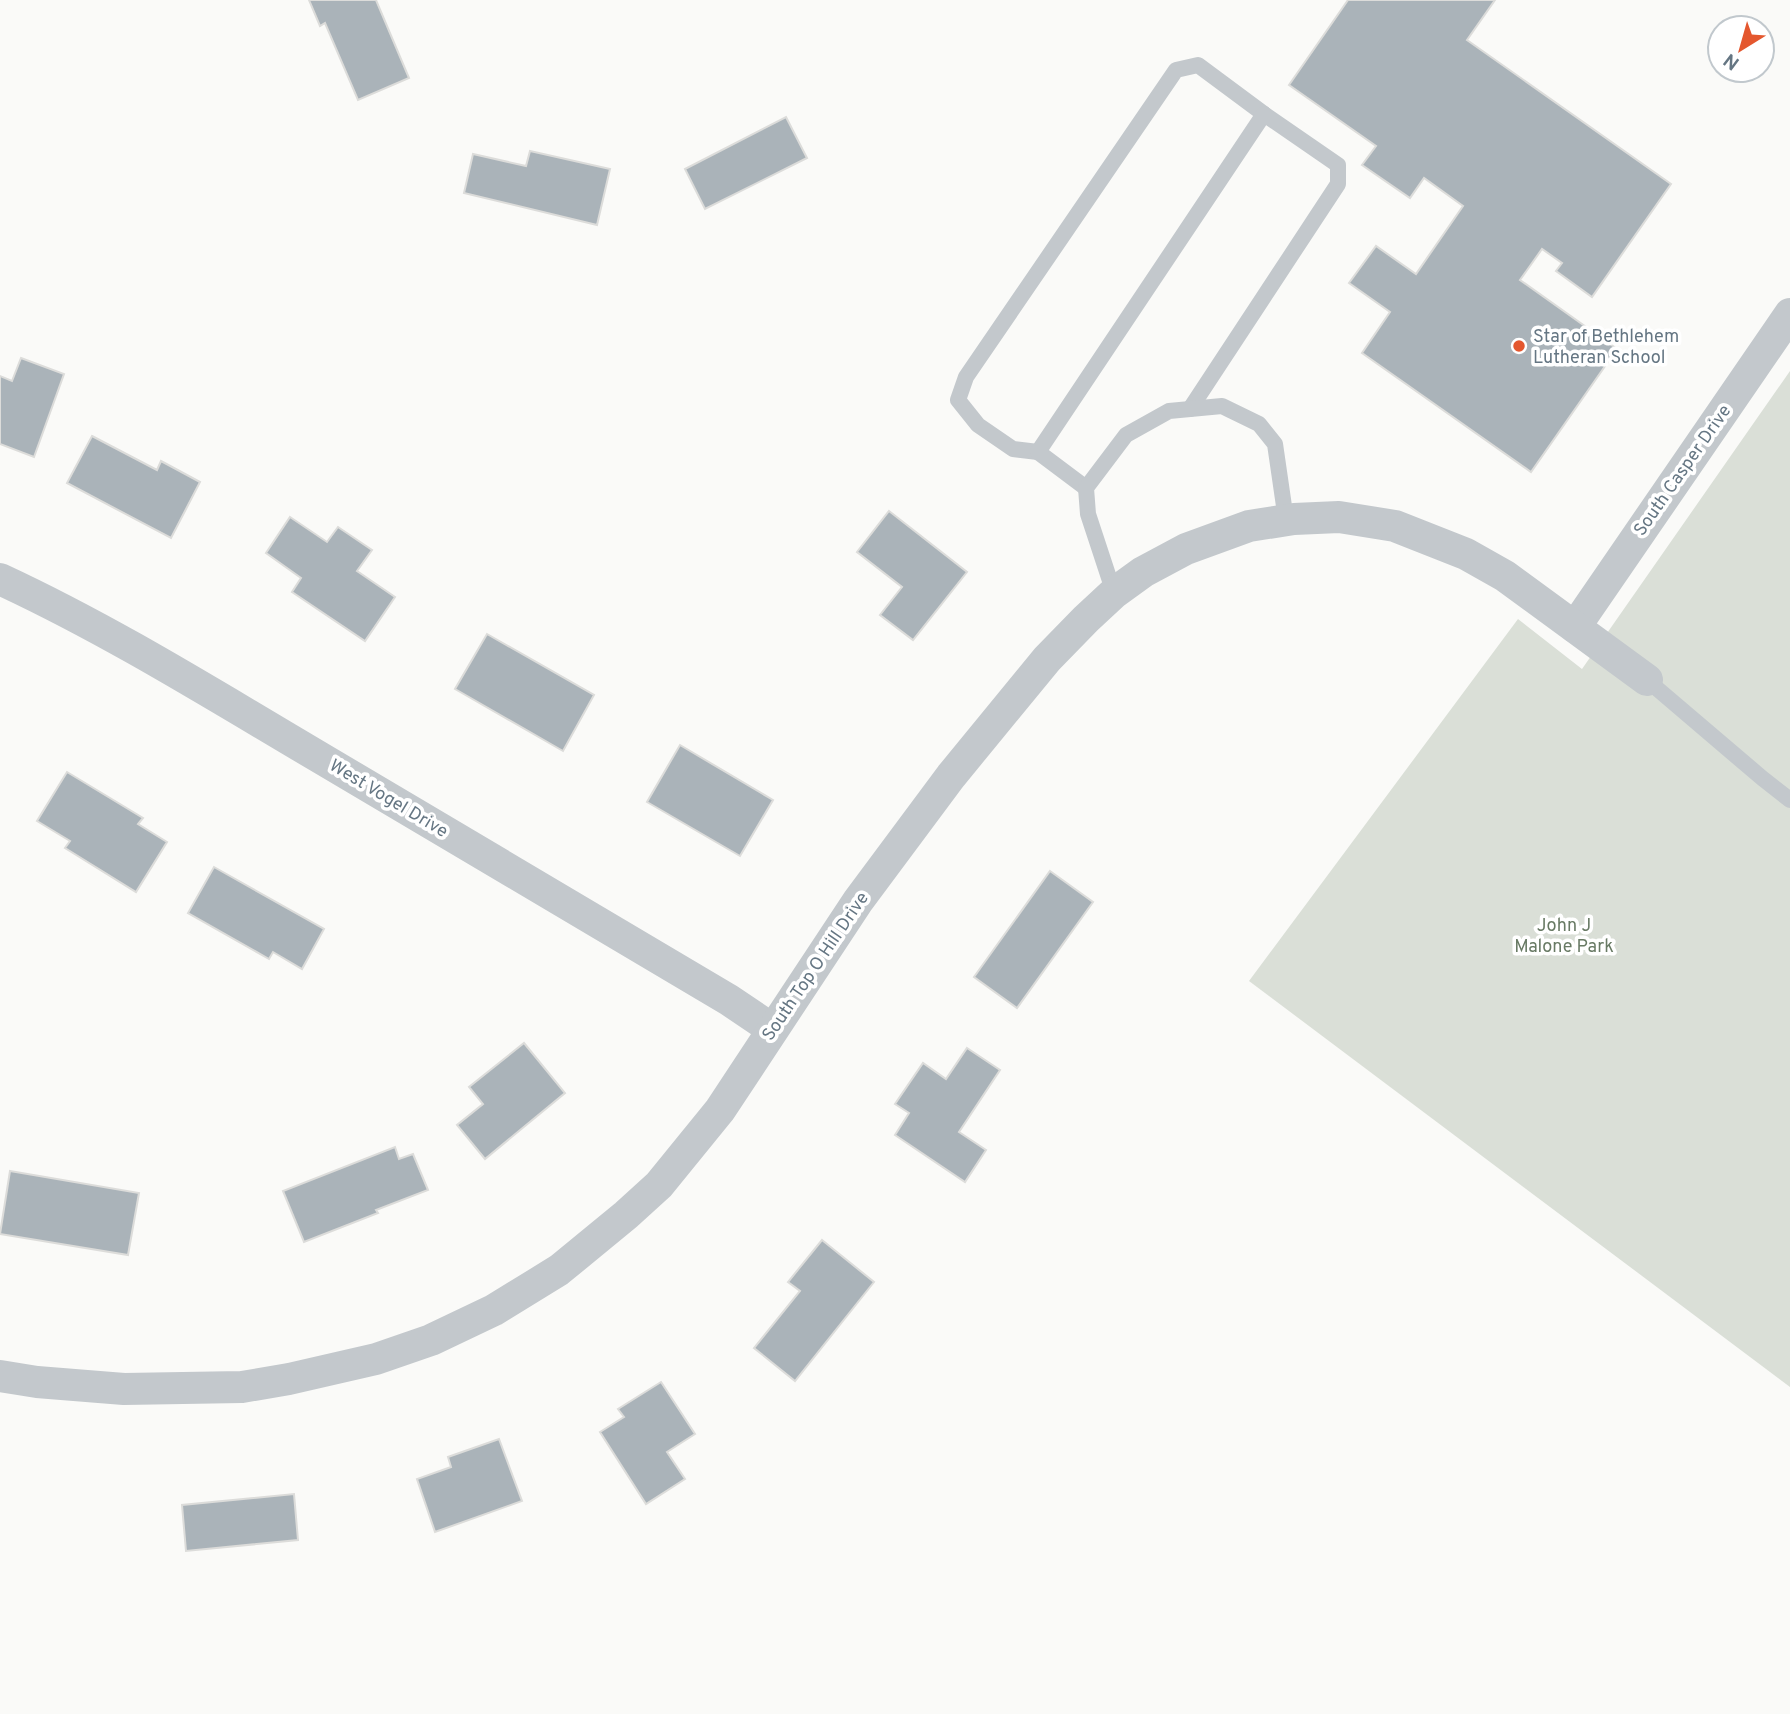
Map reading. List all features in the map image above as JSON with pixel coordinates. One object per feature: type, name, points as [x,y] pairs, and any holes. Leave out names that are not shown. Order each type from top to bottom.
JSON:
[{"type":"street","name":"South Casper Drive","points":[[1575,626],[1790,314]]},
{"type":"street","name":"South Top O Hill Drive","points":[[0,1376],[37,1382],[124,1389],[242,1387],[376,1359],[431,1340],[494,1310],[559,1270],[659,1185],[720,1110],[858,901],[951,776],[1047,659],[1114,593],[1143,572],[1186,549],[1249,526],[1286,520],[1339,517],[1395,526],[1466,554],[1505,576],[1647,680]]},
{"type":"street","name":"West Vogel Drive","points":[[0,579],[82,620],[209,692],[729,1000],[772,1029]]},
{"type":"lane","points":[[1086,488],[1038,452],[1013,449],[978,425],[958,400],[966,377],[1176,70],[1198,65],[1338,166],[1338,184],[1190,409]]},
{"type":"lane","points":[[1038,452],[1264,114]]},
{"type":"lane","points":[[1114,593],[1088,514],[1086,488],[1126,435],[1169,411],[1222,406],[1259,424],[1275,444],[1286,520]]},
{"type":"lane","points":[[1647,680],[1790,800]]},
{"type":"green space","name":"John J Malone Park","points":[[1790,371],[1790,1387],[1249,981],[1518,619],[1582,669]]},
{"type":"building","points":[[309,0],[376,0],[409,78],[358,100],[325,23],[320,26]]},
{"type":"building","points":[[1348,0],[1495,0],[1467,40],[1671,184],[1592,297],[1556,271],[1562,263],[1542,249],[1520,280],[1617,349],[1531,472],[1362,353],[1390,312],[1349,283],[1376,246],[1416,274],[1463,206],[1424,178],[1410,198],[1362,165],[1376,146],[1289,85]]},
{"type":"building","points":[[786,117],[807,158],[705,209],[685,169]]},
{"type":"building","points":[[530,151],[610,169],[597,225],[464,193],[473,154],[526,166]]},
{"type":"building","points":[[21,358],[64,374],[34,457],[0,444],[0,376],[12,381]]},
{"type":"building","points":[[92,436],[157,470],[161,461],[200,482],[171,538],[67,483]]},
{"type":"building","points":[[889,511],[967,572],[913,640],[880,615],[902,587],[857,552]]},
{"type":"building","points":[[290,517],[327,542],[338,527],[372,550],[357,571],[395,597],[365,641],[292,592],[301,578],[266,553]]},
{"type":"building","points":[[487,634],[594,695],[563,751],[455,689]]},
{"type":"building","points":[[680,745],[773,800],[740,856],[647,802]]},
{"type":"building","points":[[67,772],[143,818],[138,824],[167,842],[136,892],[65,848],[70,841],[37,821]]},
{"type":"building","points":[[214,867],[324,929],[302,969],[273,952],[269,959],[188,913]]},
{"type":"building","points":[[1050,871],[1093,902],[1017,1008],[974,977]]},
{"type":"building","points":[[524,1043],[565,1093],[485,1159],[457,1125],[483,1104],[469,1087]]},
{"type":"building","points":[[967,1048],[1000,1070],[959,1132],[986,1150],[965,1182],[895,1135],[909,1113],[895,1104],[923,1063],[946,1079]]},
{"type":"building","points":[[395,1147],[399,1159],[413,1154],[428,1190],[304,1242],[283,1191]]},
{"type":"building","points":[[10,1171],[139,1193],[128,1255],[0,1234]]},
{"type":"building","points":[[822,1240],[874,1282],[795,1381],[754,1348],[800,1291],[788,1282]]},
{"type":"building","points":[[661,1382],[695,1434],[667,1452],[685,1479],[646,1504],[600,1432],[624,1417],[618,1409]]},
{"type":"building","points":[[499,1439],[522,1501],[435,1532],[417,1479],[451,1467],[448,1457]]},
{"type":"building","points":[[294,1494],[298,1540],[186,1551],[182,1505]]},
{"type":"place","name":"Star of Bethlehem Lutheran School","points":[[1519,346]]}]
